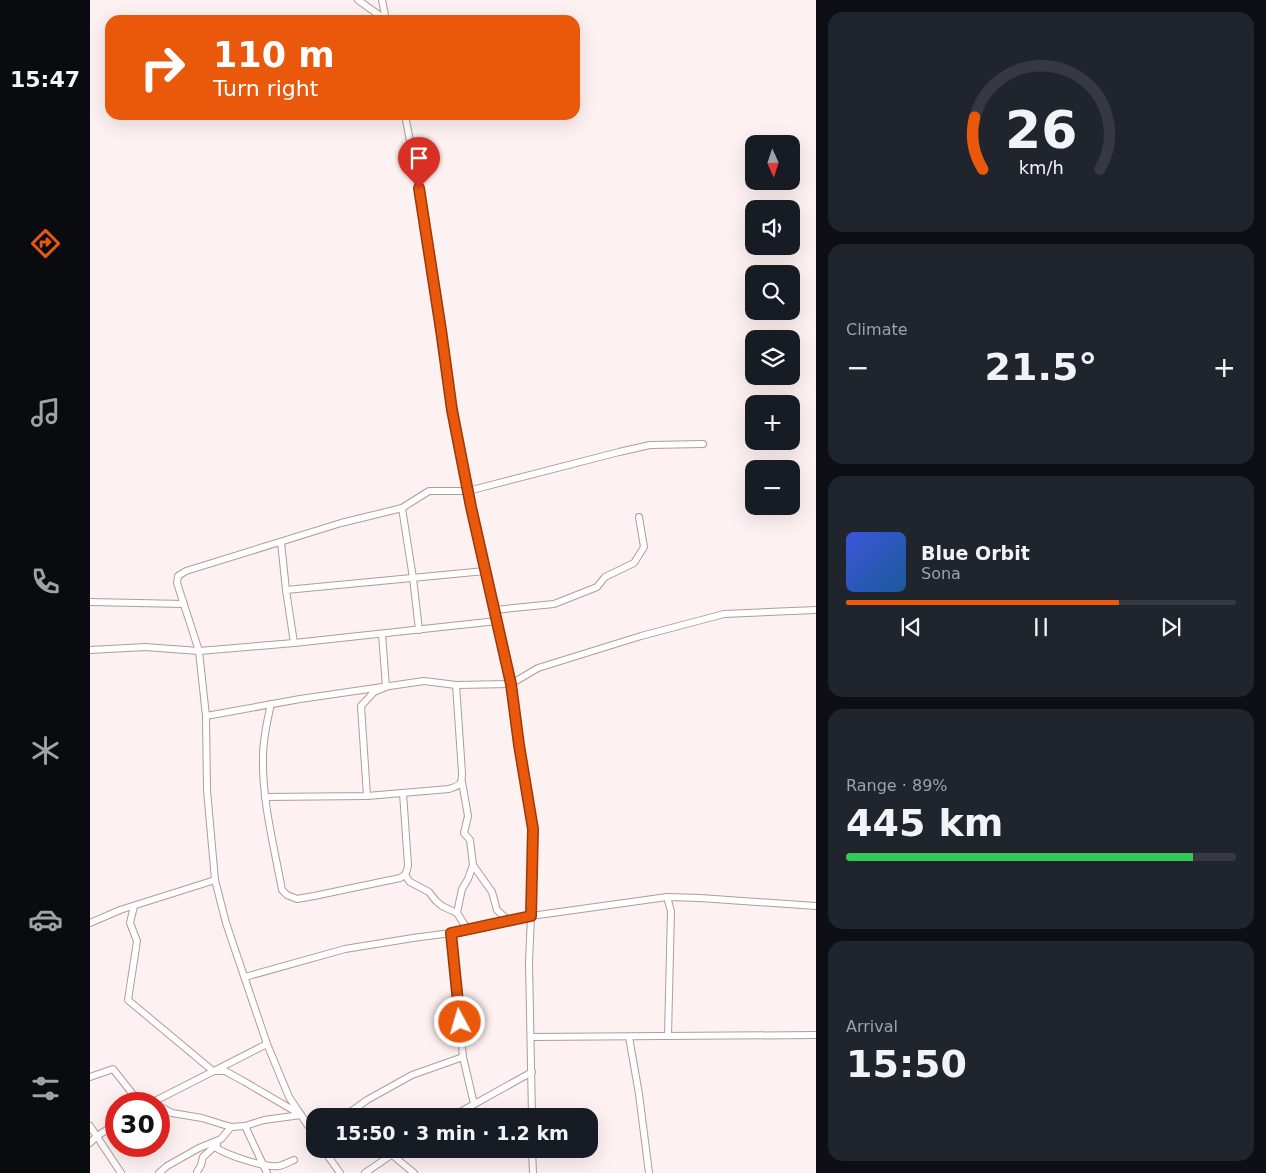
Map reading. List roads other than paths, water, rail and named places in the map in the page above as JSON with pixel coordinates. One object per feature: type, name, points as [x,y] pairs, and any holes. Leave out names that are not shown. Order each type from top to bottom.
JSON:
[{"type":"street","points":[[358,0],[379,15]]},
{"type":"street","points":[[382,0],[385,15]]},
{"type":"street","points":[[406,120],[419,188],[452,410],[485,571],[511,684],[533,829],[529,962],[532,1108]]},
{"type":"street","points":[[306,1122],[290,1098],[267,1044],[226,923],[215,880],[207,790],[206,716],[199,650],[177,583],[178,576],[182,573],[281,542],[402,508],[429,492],[468,491],[650,445],[703,444]]},
{"type":"street","points":[[402,508],[419,630]]},
{"type":"street","points":[[494,610],[554,604],[597,587],[605,577],[634,562],[644,548],[639,517]]},
{"type":"street","points":[[281,542],[294,643]]},
{"type":"street","points":[[286,590],[485,571]]},
{"type":"street","points":[[90,602],[184,604]]},
{"type":"street","points":[[206,716],[271,704],[424,681],[456,685],[511,684],[538,668],[641,636],[724,614],[816,610]]},
{"type":"street","points":[[90,650],[145,647],[199,650],[294,643],[497,621]]},
{"type":"street","points":[[382,634],[386,687]]},
{"type":"street","points":[[456,685],[462,782],[468,816],[464,833],[470,840],[473,865],[462,889],[457,912]]},
{"type":"street","points":[[367,796],[361,706],[374,692],[386,687]]},
{"type":"street","points":[[271,704],[263,756],[265,797],[282,890],[287,895],[297,899],[405,876],[408,865],[403,793]]},
{"type":"street","points":[[265,797],[367,796],[449,788],[462,782]]},
{"type":"street","points":[[473,865],[492,892],[497,910],[509,921]]},
{"type":"street","points":[[405,876],[410,882],[429,892],[442,906],[457,912],[468,930]]},
{"type":"street","points":[[90,923],[134,906],[215,880]]},
{"type":"street","points":[[667,897],[671,911],[668,1036]]},
{"type":"street","points":[[245,977],[345,949],[468,930],[531,916],[667,897],[816,906]]},
{"type":"street","points":[[134,906],[130,924],[137,941],[128,1000],[213,1070],[225,1071],[301,1115]]},
{"type":"street","points":[[451,933],[463,1057],[474,1104]]},
{"type":"street","points":[[531,1038],[816,1035]]},
{"type":"street","points":[[630,1037],[649,1173]]},
{"type":"street","points":[[170,1092],[267,1044]]},
{"type":"street","points":[[356,1108],[412,1075],[463,1057]]},
{"type":"street","points":[[90,1076],[113,1069],[131,1092]]},
{"type":"street","points":[[467,1108],[532,1072]]},
{"type":"street","points":[[170,1112],[202,1118],[231,1127],[301,1115]]},
{"type":"street","points":[[90,1126],[121,1173]]},
{"type":"street","points":[[245,1126],[267,1173]]},
{"type":"street","points":[[197,1173],[203,1157],[215,1147],[231,1127]]},
{"type":"street","points":[[90,1143],[105,1131]]},
{"type":"street","points":[[159,1173],[167,1166],[199,1148],[221,1139]]},
{"type":"street","points":[[215,1147],[223,1153],[234,1155],[245,1161],[263,1164],[278,1166],[294,1160]]},
{"type":"street","points":[[329,1158],[340,1173]]},
{"type":"street","points":[[365,1173],[386,1158]]},
{"type":"street","points":[[396,1158],[414,1173]]},
{"type":"street","points":[[532,1158],[533,1173]]}]
